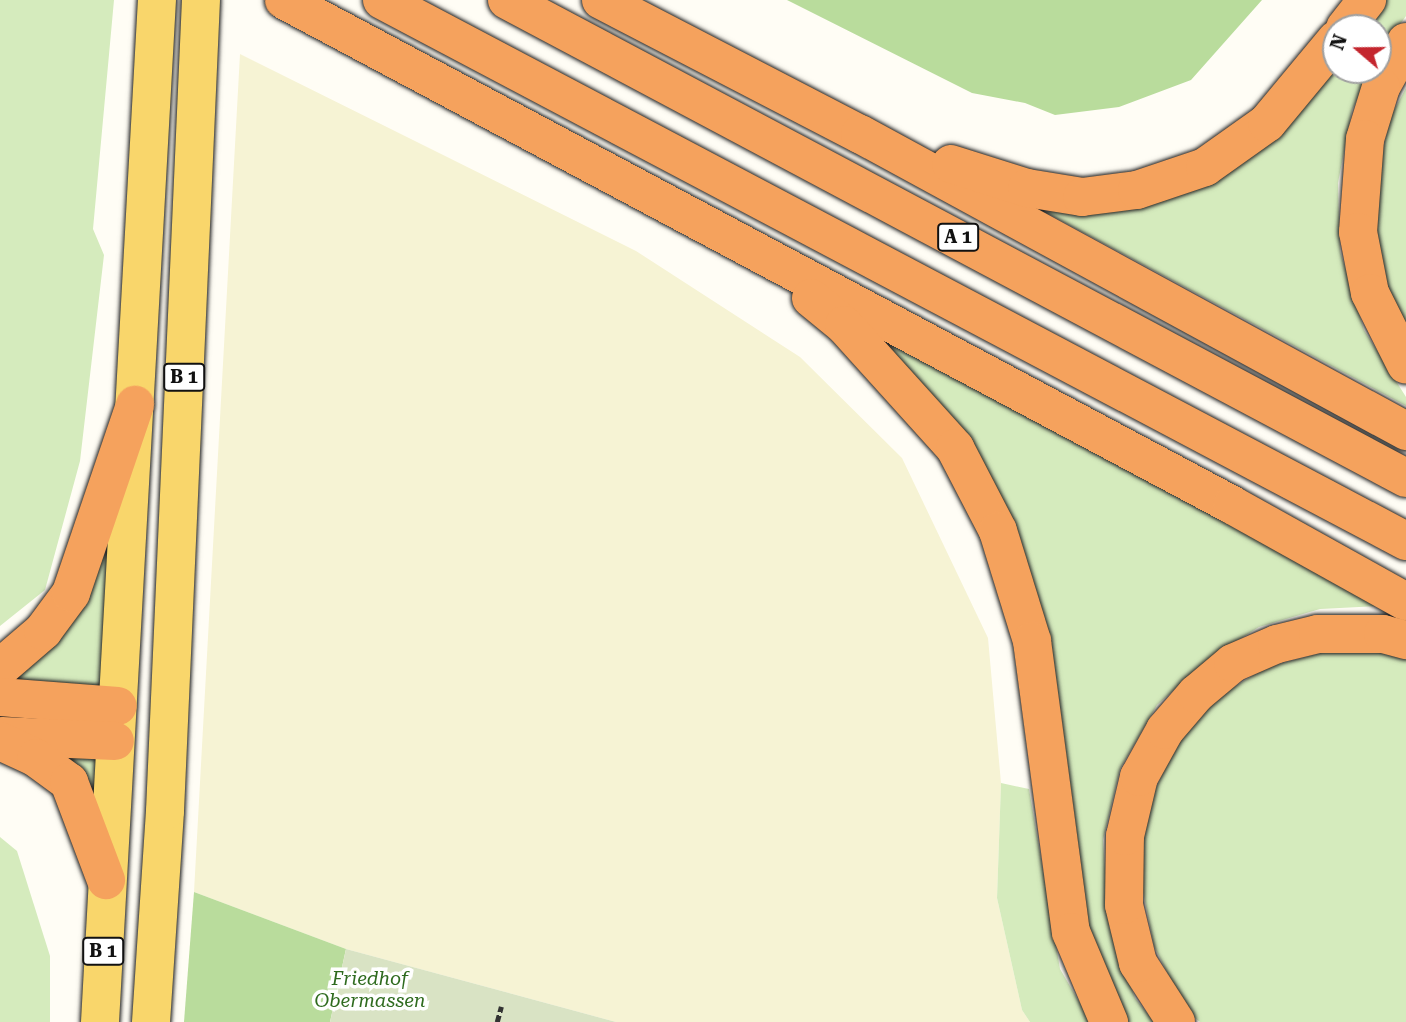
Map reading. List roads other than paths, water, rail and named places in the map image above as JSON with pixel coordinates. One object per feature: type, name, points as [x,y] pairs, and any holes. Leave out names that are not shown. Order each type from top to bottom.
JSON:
[{"type":"highway","points":[[284,0],[1406,602]]},
{"type":"highway","points":[[382,0],[1406,541]]},
{"type":"highway","name":"A 1","points":[[507,0],[1406,478]]},
{"type":"highway","points":[[601,0],[860,134],[1406,431]]},
{"type":"highway","points":[[1356,14],[1367,0]]},
{"type":"highway","points":[[1406,42],[1381,87],[1365,139],[1358,233],[1370,293],[1406,365]]},
{"type":"highway","points":[[860,134],[1027,188],[1082,197],[1137,190],[1205,167],[1267,122],[1322,57]]},
{"type":"highway","points":[[730,238],[844,325],[955,448],[998,531],[1032,641],[1071,932],[1109,1022]]},
{"type":"highway","points":[[0,668],[43,631],[71,593],[135,405]]},
{"type":"highway","points":[[1176,1022],[1138,963],[1124,905],[1125,836],[1139,777],[1165,730],[1196,694],[1233,663],[1277,644],[1318,634],[1383,634],[1406,640]]},
{"type":"highway","points":[[0,697],[117,723]]},
{"type":"highway","points":[[0,736],[117,723]]},
{"type":"highway","points":[[0,741],[36,758],[69,782],[106,880]]},
{"type":"main road","name":"B 1","points":[[100,1022],[157,2]]},
{"type":"main road","name":"B 1","points":[[151,1022],[168,729],[201,13]]},
{"type":"main road","points":[[117,723],[168,729]]},
{"type":"park label","name":"Friedhof Obermassen","points":[[370,990]]}]
